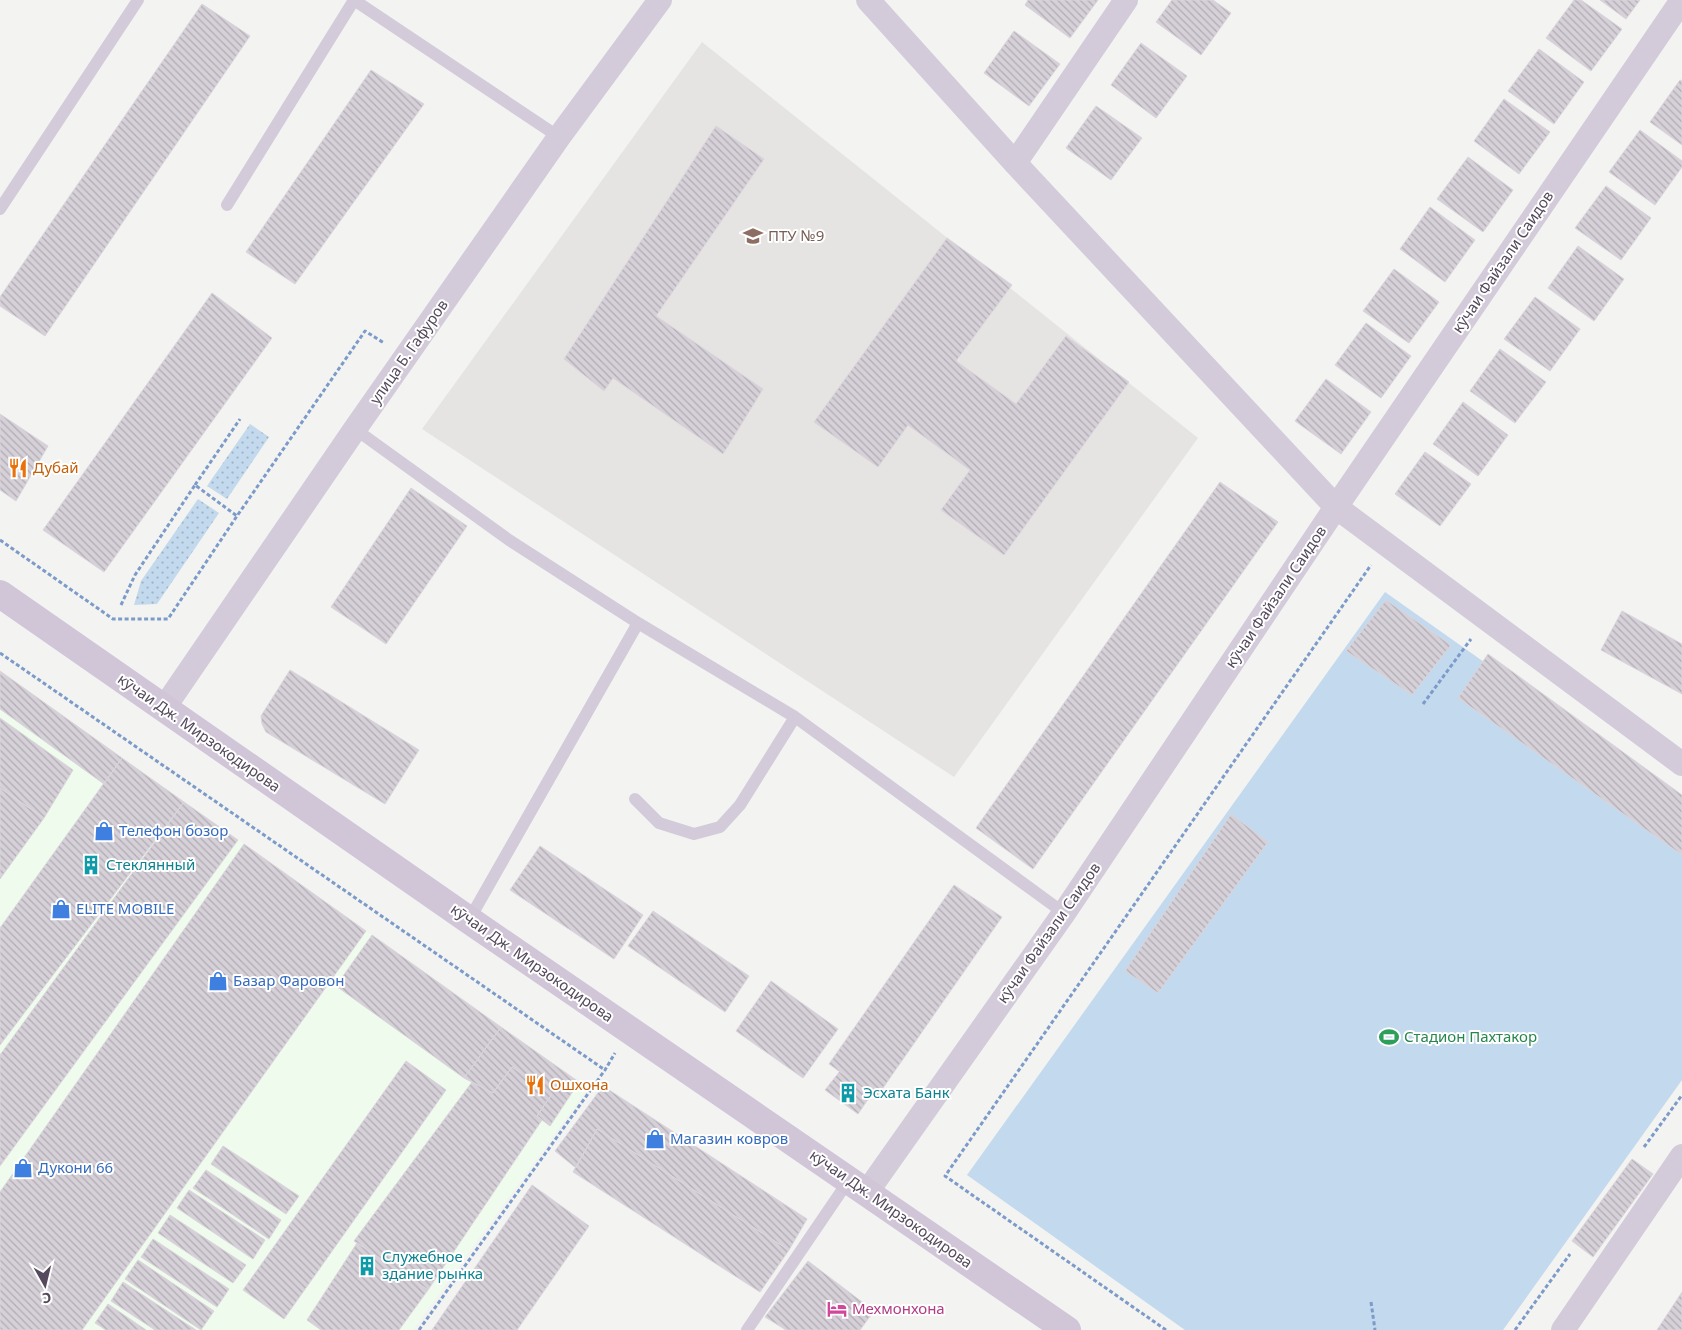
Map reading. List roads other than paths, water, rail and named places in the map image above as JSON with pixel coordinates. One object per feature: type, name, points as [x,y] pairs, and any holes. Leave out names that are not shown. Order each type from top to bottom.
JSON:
[{"type":"street","name":"улица Б. Гафуров","points":[[164,708],[355,428],[559,137],[660,0]]},
{"type":"street","points":[[868,0],[1015,163],[1336,507],[1682,764]]},
{"type":"street","points":[[1015,163],[1126,0]]},
{"type":"street","name":"кӯчаи Файзали Саидов","points":[[858,1186],[1064,912],[1336,507],[1682,0]]},
{"type":"street","name":"кӯчаи Дж. Мирзокодирова","points":[[0,594],[469,920],[1067,1330]]},
{"type":"street","points":[[1563,1330],[1682,1156]]},
{"type":"lane","points":[[0,209],[138,0]]},
{"type":"lane","points":[[227,205],[354,0],[559,137]]},
{"type":"lane","points":[[355,428],[510,540],[638,623],[795,718],[1064,912]]},
{"type":"lane","points":[[469,920],[638,623]]},
{"type":"lane","points":[[635,799],[658,823],[694,834],[720,827],[740,805],[795,718]]},
{"type":"lane","points":[[747,1330],[858,1186]]},
{"type":"place","name":"ПТУ №9","points":[[753,236]]},
{"type":"place","name":"Дубай","points":[[18,468]]},
{"type":"place","name":"Телефон бозор","points":[[104,831]]},
{"type":"place","name":"Стеклянный","points":[[91,865]]},
{"type":"place","name":"ELITE MOBILE","points":[[61,909]]},
{"type":"place","name":"Базар Фаровон","points":[[218,981]]},
{"type":"place","name":"Стадион Пахтакор","points":[[1389,1037]]},
{"type":"place","name":"Ошхона","points":[[535,1085]]},
{"type":"place","name":"Эсхата Банк","points":[[848,1093]]},
{"type":"place","name":"Магазин ковров","points":[[655,1139]]},
{"type":"place","name":"Дукони 66","points":[[23,1168]]},
{"type":"place","name":"Служебное здание рынка","points":[[367,1266]]},
{"type":"place","name":"Мехмонхона","points":[[837,1309]]}]
